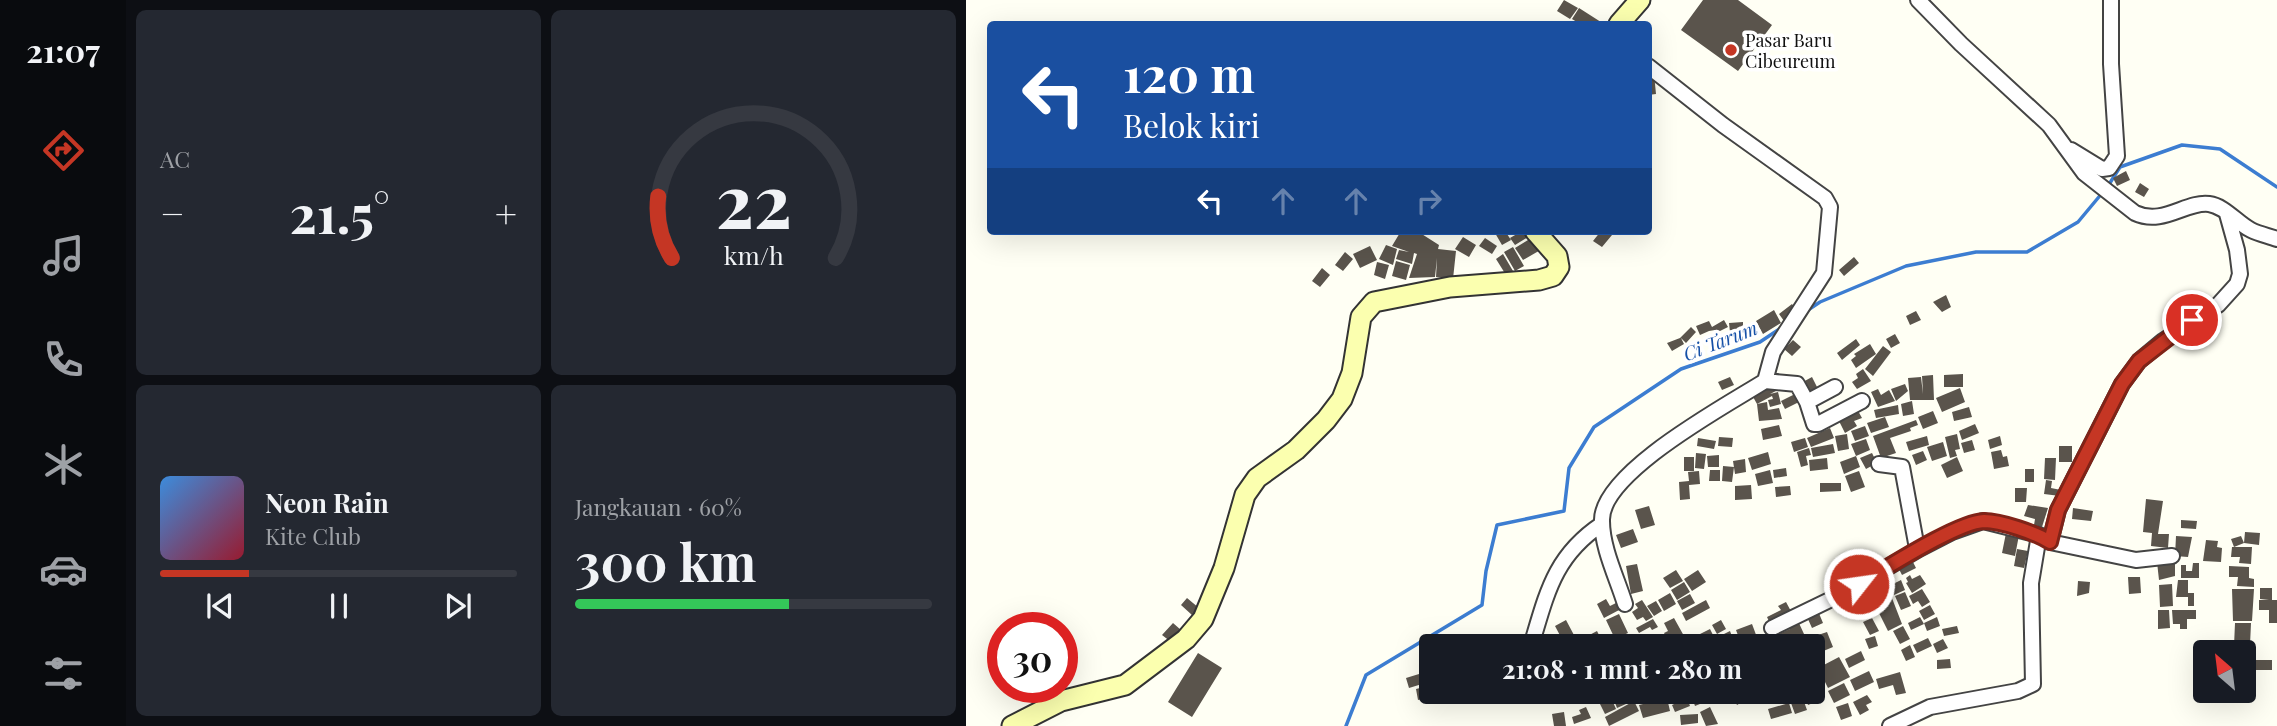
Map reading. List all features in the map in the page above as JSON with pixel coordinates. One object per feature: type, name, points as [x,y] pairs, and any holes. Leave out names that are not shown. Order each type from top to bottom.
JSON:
[{"type":"main road","points":[[1622,21],[1640,0]]},
{"type":"main road","points":[[1013,726],[1062,701],[1125,685],[1186,639],[1203,619],[1224,568],[1245,495],[1257,478],[1296,450],[1326,421],[1342,399],[1352,373],[1361,317],[1367,309],[1384,298],[1422,291],[1539,280],[1553,276],[1559,267],[1557,256],[1539,235]]},
{"type":"street","points":[[1917,0],[2049,125],[2084,173],[2125,206],[2142,216],[2180,212],[2205,204],[2214,205],[2250,229],[2277,239]]},
{"type":"street","points":[[2064,145],[2102,169],[2109,168],[2117,156],[2111,64],[2111,0]]},
{"type":"street","points":[[1652,69],[1723,125],[1825,198],[1830,207],[1824,273],[1773,352],[1765,381]]},
{"type":"street","points":[[1890,726],[1930,707],[2018,691],[2033,684],[2031,583],[2045,539],[2122,384],[2139,361],[2225,299],[2236,284],[2240,274],[2237,250],[2227,214]]},
{"type":"street","points":[[1625,604],[1602,524],[1602,512],[1612,493],[1649,456],[1765,381],[1794,383],[1807,402],[1815,424],[1818,425],[1862,401]]},
{"type":"street","points":[[1807,402],[1835,387]]},
{"type":"street","points":[[1879,464],[1902,467],[1919,549]]},
{"type":"street","points":[[1772,628],[1844,593],[1952,532],[1983,521],[2045,539],[2136,560],[2172,556]]},
{"type":"street","points":[[1535,634],[1554,574],[1575,545],[1602,524]]},
{"type":"building","points":[[1564,0],[1578,8],[1570,19],[1557,11]]},
{"type":"building","name":"Pasar Baru Cibeureum","points":[[1703,0],[1738,0],[1772,25],[1738,71],[1681,30]]},
{"type":"building","points":[[1579,8],[1599,21],[1575,21],[1572,19]]},
{"type":"building","points":[[1652,74],[1656,94],[1652,94]]},
{"type":"building","points":[[2126,171],[2130,180],[2117,186],[2113,178]]},
{"type":"building","points":[[2140,183],[2149,189],[2144,197],[2135,192]]},
{"type":"building","points":[[1399,235],[1423,235],[1439,245],[1438,249],[1456,251],[1453,279],[1436,277],[1437,258],[1435,277],[1409,278],[1417,254],[1414,253],[1412,264],[1396,259],[1399,250],[1409,252],[1392,246]]},
{"type":"building","points":[[1496,235],[1508,235],[1511,240],[1502,245]]},
{"type":"building","points":[[1515,235],[1531,235],[1515,245],[1510,238]]},
{"type":"building","points":[[1536,235],[1544,248],[1523,260],[1515,248]]},
{"type":"building","points":[[1598,235],[1612,235],[1602,247],[1593,241]]},
{"type":"building","points":[[1463,237],[1476,245],[1469,257],[1455,249]]},
{"type":"building","points":[[1485,238],[1497,246],[1492,254],[1479,246]]},
{"type":"building","points":[[1386,245],[1397,249],[1393,265],[1379,259]]},
{"type":"building","points":[[1370,246],[1377,260],[1360,268],[1353,254]]},
{"type":"building","points":[[1513,247],[1524,266],[1515,271],[1504,252]]},
{"type":"building","points":[[1345,252],[1353,259],[1343,271],[1335,265]]},
{"type":"building","points":[[1503,254],[1513,271],[1506,275],[1496,259]]},
{"type":"building","points":[[1854,257],[1859,263],[1844,276],[1839,270]]},
{"type":"building","points":[[1396,261],[1410,265],[1406,280],[1392,276]]},
{"type":"building","points":[[1377,262],[1389,265],[1385,279],[1374,275]]},
{"type":"building","points":[[1322,268],[1330,275],[1320,287],[1312,281]]},
{"type":"building","points":[[1946,295],[1951,307],[1942,312],[1933,302]]},
{"type":"building","points":[[1792,304],[1797,311],[1784,321],[1779,314]]},
{"type":"building","points":[[1774,310],[1781,323],[1763,334],[1756,321]]},
{"type":"building","points":[[1916,311],[1921,320],[1910,325],[1906,316]]},
{"type":"building","points":[[1724,320],[1728,327],[1716,333],[1715,330],[1700,335],[1696,326],[1709,321],[1712,327]]},
{"type":"building","points":[[1743,322],[1743,330],[1730,332],[1729,323]]},
{"type":"building","points":[[1691,327],[1696,332],[1686,343],[1681,338],[1684,344],[1672,351],[1667,343],[1680,338]]},
{"type":"building","points":[[1895,334],[1900,343],[1891,348],[1886,339]]},
{"type":"building","points":[[1856,339],[1860,345],[1842,360],[1837,353]]},
{"type":"building","points":[[1793,340],[1801,347],[1792,356],[1784,349]]},
{"type":"building","points":[[1870,344],[1876,354],[1856,368],[1851,360],[1856,356],[1854,354]]},
{"type":"building","points":[[1883,346],[1891,352],[1873,376],[1865,369]]},
{"type":"building","points":[[1863,369],[1871,381],[1857,389],[1852,382],[1858,378],[1856,374]]},
{"type":"building","points":[[1963,374],[1963,387],[1944,387],[1944,375]]},
{"type":"building","points":[[1933,375],[1934,400],[1910,400],[1908,378],[1921,377],[1923,394],[1922,376]]},
{"type":"building","points":[[1730,377],[1734,385],[1722,390],[1718,382]]},
{"type":"building","points":[[1812,377],[1820,393],[1810,399],[1801,383]]},
{"type":"building","points":[[1775,384],[1778,390],[1770,394],[1778,392],[1781,404],[1770,407],[1768,400],[1773,399],[1772,396],[1757,404],[1752,395]]},
{"type":"building","points":[[1905,384],[1908,391],[1896,401],[1891,389]]},
{"type":"building","points":[[1960,388],[1965,402],[1942,412],[1936,398]]},
{"type":"building","points":[[1878,389],[1881,395],[1889,390],[1895,401],[1878,407],[1871,392]]},
{"type":"building","points":[[1797,393],[1801,401],[1785,409],[1781,401]]},
{"type":"building","points":[[1912,401],[1914,414],[1903,416],[1901,404]]},
{"type":"building","points":[[1767,402],[1768,410],[1779,408],[1782,419],[1759,421],[1757,404]]},
{"type":"building","points":[[1898,405],[1899,414],[1876,418],[1874,410]]},
{"type":"building","points":[[1969,407],[1972,417],[1954,421],[1952,412]]},
{"type":"building","points":[[1857,409],[1862,418],[1854,421],[1857,426],[1845,433],[1838,419]]},
{"type":"building","points":[[1933,411],[1938,423],[1923,429],[1918,417]]},
{"type":"building","points":[[1885,417],[1889,427],[1871,433],[1867,423]]},
{"type":"building","points":[[1916,420],[1918,425],[1910,428],[1911,431],[1890,438],[1896,453],[1881,458],[1873,436]]},
{"type":"building","points":[[1975,424],[1979,433],[1962,440],[1959,431]]},
{"type":"building","points":[[1779,425],[1782,436],[1763,440],[1761,429]]},
{"type":"building","points":[[1865,426],[1869,436],[1855,441],[1851,431]]},
{"type":"building","points":[[1830,428],[1834,438],[1811,447],[1807,438]]},
{"type":"building","points":[[1847,434],[1849,449],[1838,451],[1835,436]]},
{"type":"building","points":[[1957,434],[1960,449],[1955,450],[1957,456],[1950,458],[1945,437]]},
{"type":"building","points":[[1927,436],[1929,445],[1909,451],[1906,442]]},
{"type":"building","points":[[2000,436],[2002,445],[1990,449],[1988,440]]},
{"type":"building","points":[[1719,437],[1733,438],[1732,447],[1718,446]]},
{"type":"building","points":[[1698,438],[1716,441],[1714,449],[1697,446]]},
{"type":"building","points":[[1805,438],[1808,447],[1794,452],[1791,442]]},
{"type":"building","points":[[1866,439],[1870,450],[1856,456],[1851,444]]},
{"type":"building","points":[[1972,440],[1975,450],[1964,453],[1961,443]]},
{"type":"building","points":[[1943,442],[1947,456],[1932,461],[1927,447]]},
{"type":"building","points":[[1833,444],[1835,453],[1813,457],[1811,448]]},
{"type":"building","points":[[2059,446],[2072,446],[2072,462],[2059,462]]},
{"type":"building","points":[[1809,448],[1811,455],[1806,456],[1808,465],[1801,467],[1797,452]]},
{"type":"building","points":[[2001,450],[2003,457],[2007,456],[2009,466],[1994,469],[1991,452]]},
{"type":"building","points":[[1923,451],[1927,460],[1916,465],[1912,455]]},
{"type":"building","points":[[1768,452],[1771,464],[1752,470],[1748,458]]},
{"type":"building","points":[[1696,453],[1706,454],[1704,469],[1695,468]]},
{"type":"building","points":[[1872,453],[1877,463],[1866,469],[1860,458]]},
{"type":"building","points":[[1719,455],[1719,467],[1708,467],[1707,456]]},
{"type":"building","points":[[1856,456],[1860,467],[1844,474],[1840,462]]},
{"type":"building","points":[[1684,457],[1694,457],[1694,471],[1684,471]]},
{"type":"building","points":[[1957,457],[1963,471],[1947,478],[1941,465]]},
{"type":"building","points":[[1827,458],[1828,469],[1810,471],[1809,460]]},
{"type":"building","points":[[2045,458],[2056,458],[2055,480],[2044,479]]},
{"type":"building","points":[[1745,459],[1746,472],[1735,474],[1733,461]]},
{"type":"building","points":[[1723,466],[1734,467],[1732,482],[1722,481]]},
{"type":"building","points":[[1786,468],[1787,476],[1774,478],[1773,470]]},
{"type":"building","points":[[2025,469],[2034,469],[2034,482],[2025,482]]},
{"type":"building","points":[[1710,470],[1720,470],[1720,481],[1709,481]]},
{"type":"building","points":[[1770,470],[1773,483],[1758,486],[1755,474]]},
{"type":"building","points":[[1699,471],[1700,484],[1689,485],[1690,499],[1680,500],[1679,482],[1689,481],[1688,472]]},
{"type":"building","points":[[1859,471],[1865,487],[1851,492],[1845,476]]},
{"type":"building","points":[[2046,480],[2052,481],[2051,488],[2061,490],[2060,496],[2044,494]]},
{"type":"building","points":[[1820,483],[1841,483],[1841,491],[1820,492]]},
{"type":"building","points":[[1751,485],[1752,499],[1735,500],[1735,486]]},
{"type":"building","points":[[1790,486],[1791,495],[1776,497],[1775,487]]},
{"type":"building","points":[[2015,488],[2027,488],[2026,502],[2015,502]]},
{"type":"building","points":[[2146,499],[2163,501],[2158,534],[2169,534],[2168,548],[2151,546],[2152,533],[2143,532]]},
{"type":"building","points":[[2028,505],[2048,508],[2042,527],[2034,525],[2035,519],[2024,516]]},
{"type":"building","points":[[1649,506],[1655,525],[1641,529],[1635,510]]},
{"type":"building","points":[[2073,508],[2093,511],[2091,521],[2072,519]]},
{"type":"building","points":[[2181,520],[2197,521],[2196,529],[2181,528]]},
{"type":"building","points":[[1633,529],[1638,542],[1621,548],[1616,535]]},
{"type":"building","points":[[2245,532],[2260,533],[2259,545],[2244,543]]},
{"type":"building","points":[[2006,533],[2019,535],[2015,556],[2002,553]]},
{"type":"building","points":[[2176,536],[2192,537],[2188,557],[2175,556]]},
{"type":"building","points":[[2241,536],[2244,543],[2234,547],[2231,539]]},
{"type":"building","points":[[2206,540],[2218,541],[2217,547],[2222,548],[2221,562],[2203,561]]},
{"type":"building","points":[[2232,547],[2252,547],[2251,564],[2239,563],[2240,557],[2231,557]]},
{"type":"building","points":[[2017,549],[2028,551],[2024,568],[2014,566]]},
{"type":"building","points":[[1911,558],[1916,568],[1902,575],[1897,565]]},
{"type":"building","points":[[2175,561],[2175,576],[2159,580],[2157,562]]},
{"type":"building","points":[[2193,563],[2199,563],[2199,578],[2181,578],[2181,565],[2186,565],[2186,571],[2192,571]]},
{"type":"building","points":[[1637,564],[1643,591],[1631,594],[1626,566]]},
{"type":"building","points":[[2229,566],[2249,567],[2249,578],[2254,579],[2254,587],[2237,586],[2238,577],[2229,577]]},
{"type":"building","points":[[1676,570],[1683,581],[1670,588],[1663,578]]},
{"type":"building","points":[[1698,570],[1706,582],[1692,591],[1684,579]]},
{"type":"building","points":[[1910,575],[1912,579],[1920,575],[1926,584],[1912,593],[1906,583],[1906,578]]},
{"type":"building","points":[[2128,577],[2140,577],[2141,593],[2129,594]]},
{"type":"building","points":[[1901,580],[1905,590],[1894,595],[1889,586]]},
{"type":"building","points":[[2178,580],[2188,580],[2188,593],[2194,593],[2194,606],[2188,606],[2188,597],[2176,597]]},
{"type":"building","points":[[2078,581],[2090,582],[2089,593],[2077,596]]},
{"type":"building","points":[[1684,582],[1690,592],[1677,600],[1671,590]]},
{"type":"building","points":[[2172,584],[2173,606],[2160,607],[2159,585]]},
{"type":"building","points":[[2260,588],[2272,588],[2272,600],[2277,600],[2277,623],[2269,623],[2269,610],[2259,610],[2259,600],[2269,600],[2260,599]]},
{"type":"building","points":[[1922,589],[1930,602],[1922,607],[1918,601],[1913,604],[1909,596]]},
{"type":"building","points":[[2232,589],[2254,589],[2252,621],[2233,621]]},
{"type":"building","points":[[1905,592],[1911,606],[1901,610],[1895,596]]},
{"type":"building","points":[[1670,593],[1676,604],[1664,611],[1658,600]]},
{"type":"building","points":[[1890,593],[1902,624],[1888,631],[1879,613],[1884,610],[1879,598]]},
{"type":"building","points":[[1690,594],[1695,603],[1682,610],[1677,601]]},
{"type":"building","points":[[1187,598],[1199,608],[1192,615],[1181,605]]},
{"type":"building","points":[[1606,599],[1610,606],[1618,602],[1621,609],[1604,618],[1597,604]]},
{"type":"building","points":[[1642,600],[1653,617],[1646,621],[1643,617],[1637,620],[1632,612],[1638,608],[1635,604]]},
{"type":"building","points":[[1706,600],[1710,608],[1686,621],[1682,613]]},
{"type":"building","points":[[1656,601],[1662,611],[1654,616],[1647,606]]},
{"type":"building","points":[[1786,602],[1793,615],[1771,626],[1767,617],[1781,610],[1778,606]]},
{"type":"building","points":[[1930,605],[1935,614],[1924,620],[1919,611]]},
{"type":"building","points":[[2158,610],[2169,610],[2170,628],[2158,629]]},
{"type":"building","points":[[2172,610],[2196,610],[2196,619],[2187,619],[2187,629],[2180,629],[2180,624],[2173,624]]},
{"type":"building","points":[[1818,611],[1823,623],[1812,628],[1807,617]]},
{"type":"building","points":[[1619,614],[1628,633],[1613,634],[1606,620]]},
{"type":"building","points":[[1920,617],[1924,624],[1911,630],[1908,623]]},
{"type":"building","points":[[1937,617],[1940,626],[1927,631],[1924,623]]},
{"type":"building","points":[[1674,618],[1683,634],[1665,634],[1668,631],[1664,623]]},
{"type":"building","points":[[1872,618],[1879,631],[1870,635],[1863,622]]},
{"type":"building","points":[[1653,619],[1658,627],[1652,630],[1650,627],[1639,633],[1636,628]]},
{"type":"building","points":[[1566,620],[1573,634],[1559,634],[1555,626]]},
{"type":"building","points":[[1721,620],[1726,629],[1717,634],[1712,625]]},
{"type":"building","points":[[1798,621],[1804,634],[1778,634],[1790,629],[1788,625]]},
{"type":"building","points":[[1173,623],[1181,630],[1171,642],[1162,635]]},
{"type":"building","points":[[2235,623],[2251,623],[2250,640],[2234,640]]},
{"type":"building","points":[[1752,624],[1756,634],[1738,634],[1736,630]]},
{"type":"building","points":[[1903,626],[1910,639],[1900,644],[1893,631]]},
{"type":"building","points":[[1957,626],[1959,633],[1944,636],[1942,629]]},
{"type":"building","points":[[1710,629],[1712,634],[1700,634]]},
{"type":"building","points":[[1827,632],[1833,647],[1825,650],[1825,634],[1821,634]]},
{"type":"building","points":[[1875,636],[1878,646],[1869,649],[1865,639]]},
{"type":"building","points":[[1928,638],[1932,646],[1917,653],[1913,645]]},
{"type":"building","points":[[1943,639],[1948,648],[1937,653],[1933,644]]},
{"type":"building","points":[[1910,645],[1915,657],[1906,661],[1901,650]]},
{"type":"building","points":[[1861,651],[1865,660],[1849,668],[1845,659]]},
{"type":"building","points":[[1198,653],[1222,668],[1192,717],[1168,702]]},
{"type":"building","points":[[1839,657],[1850,677],[1828,688],[1825,682],[1825,664]]},
{"type":"building","points":[[1950,659],[1951,668],[1937,669],[1937,660]]},
{"type":"building","points":[[2256,660],[2272,660],[2272,670],[2256,670]]},
{"type":"building","points":[[1869,671],[1874,682],[1855,691],[1850,680]]},
{"type":"building","points":[[1900,672],[1906,693],[1896,695],[1893,685],[1879,689],[1876,679]]},
{"type":"building","points":[[1419,674],[1419,685],[1409,688],[1406,678]]},
{"type":"building","points":[[1844,683],[1850,695],[1834,703],[1828,691]]},
{"type":"building","points":[[1867,695],[1872,702],[1866,705],[1869,710],[1860,715],[1853,702]]},
{"type":"building","points":[[1848,703],[1852,716],[1841,720],[1836,707]]},
{"type":"building","points":[[1600,704],[1614,704],[1616,709],[1605,714]]},
{"type":"building","points":[[1629,704],[1636,704],[1639,711],[1609,726],[1605,717]]},
{"type":"building","points":[[1668,704],[1670,711],[1643,718],[1639,705]]},
{"type":"building","points":[[1689,704],[1690,706],[1675,712],[1672,705]]},
{"type":"building","points":[[1789,704],[1792,713],[1771,719],[1768,709]]},
{"type":"building","points":[[1791,704],[1805,704],[1807,710],[1795,714]]},
{"type":"building","points":[[1586,707],[1591,718],[1574,724],[1572,717],[1581,714],[1579,710]]},
{"type":"building","points":[[1710,707],[1718,724],[1706,726],[1700,712]]},
{"type":"building","points":[[1564,712],[1566,726],[1554,726],[1552,714]]},
{"type":"building","points":[[1698,714],[1698,723],[1681,725],[1680,715]]},
{"type":"waterway","name":"Ci Tarum","points":[[2108,186],[2120,167],[2182,145],[2220,149],[2277,187]]},
{"type":"waterway","name":"Ci Tarum","points":[[1805,312],[1820,302],[1906,266],[1976,252],[2027,252],[2078,222],[2103,192]]},
{"type":"waterway","name":"Ci Tarum","points":[[1346,726],[1366,675],[1482,605],[1486,571],[1497,525],[1564,511],[1569,468],[1594,427],[1681,369],[1760,342],[1781,328]]},
{"type":"place","name":"Pasar Baru Cibeureum","points":[[1731,50]]},
{"type":"route","points":[[1859,584],[1952,532],[1983,521],[2039,535],[2050,542],[2058,510],[2122,384],[2139,361],[2192,320]]}]
